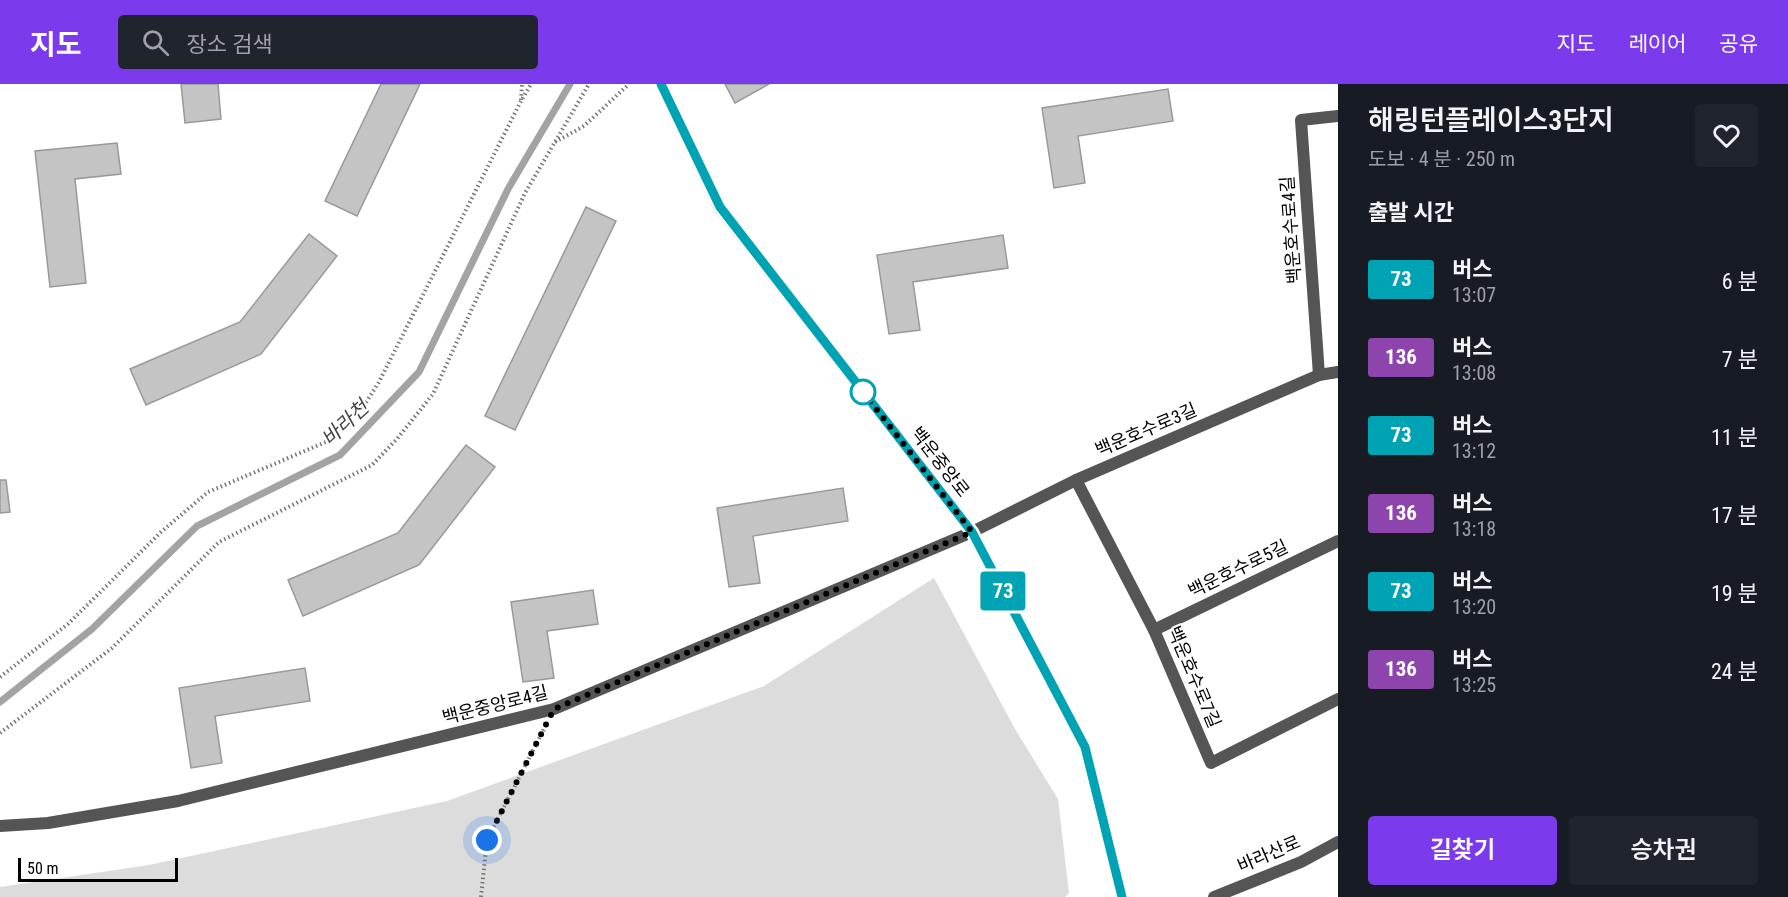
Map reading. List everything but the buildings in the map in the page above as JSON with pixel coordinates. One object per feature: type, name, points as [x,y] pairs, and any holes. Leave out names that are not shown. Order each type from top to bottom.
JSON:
[{"type":"street","name":"백운중앙로","points":[[661,84],[720,207],[972,532],[1085,747],[1122,897]]},
{"type":"street","name":"백운호수로4길","points":[[1320,375],[1301,120],[1338,116]]},
{"type":"street","name":"백운호수로3길","points":[[972,532],[1076,480],[1320,375],[1338,372]]},
{"type":"street","name":"백운호수로7길","points":[[1076,480],[1154,630],[1211,763],[1338,699]]},
{"type":"street","name":"백운중앙로4길","points":[[0,826],[48,822],[178,801],[554,709],[972,532]]},
{"type":"street","name":"백운호수로5길","points":[[1154,630],[1338,541]]},
{"type":"street","name":"바라산로","points":[[1214,897],[1300,862],[1338,842]]},
{"type":"path","points":[[521,100],[522,84]]},
{"type":"path","points":[[0,677],[68,624],[161,532],[208,492],[326,442],[360,412],[379,382],[531,84]]},
{"type":"path","points":[[0,733],[111,648],[219,542],[372,465],[397,440],[433,394],[525,193],[589,84]]},
{"type":"path","points":[[555,142],[584,126],[628,84]]},
{"type":"path","points":[[481,897],[487,840],[554,709]]},
{"type":"shaded area","points":[[934,578],[1015,729],[1058,799],[1069,893],[1065,897],[0,897],[0,887],[149,865],[447,801],[764,686]]},
{"type":"waterway","name":"바라천","points":[[0,702],[92,629],[197,526],[340,455],[419,372],[508,189],[570,84]]},
{"type":"bus line","name":"73","points":[[661,84],[720,207],[972,532],[1085,747],[1122,897]]},
{"type":"route","points":[[487,840],[554,709],[972,532],[860,388],[863,392]]}]
